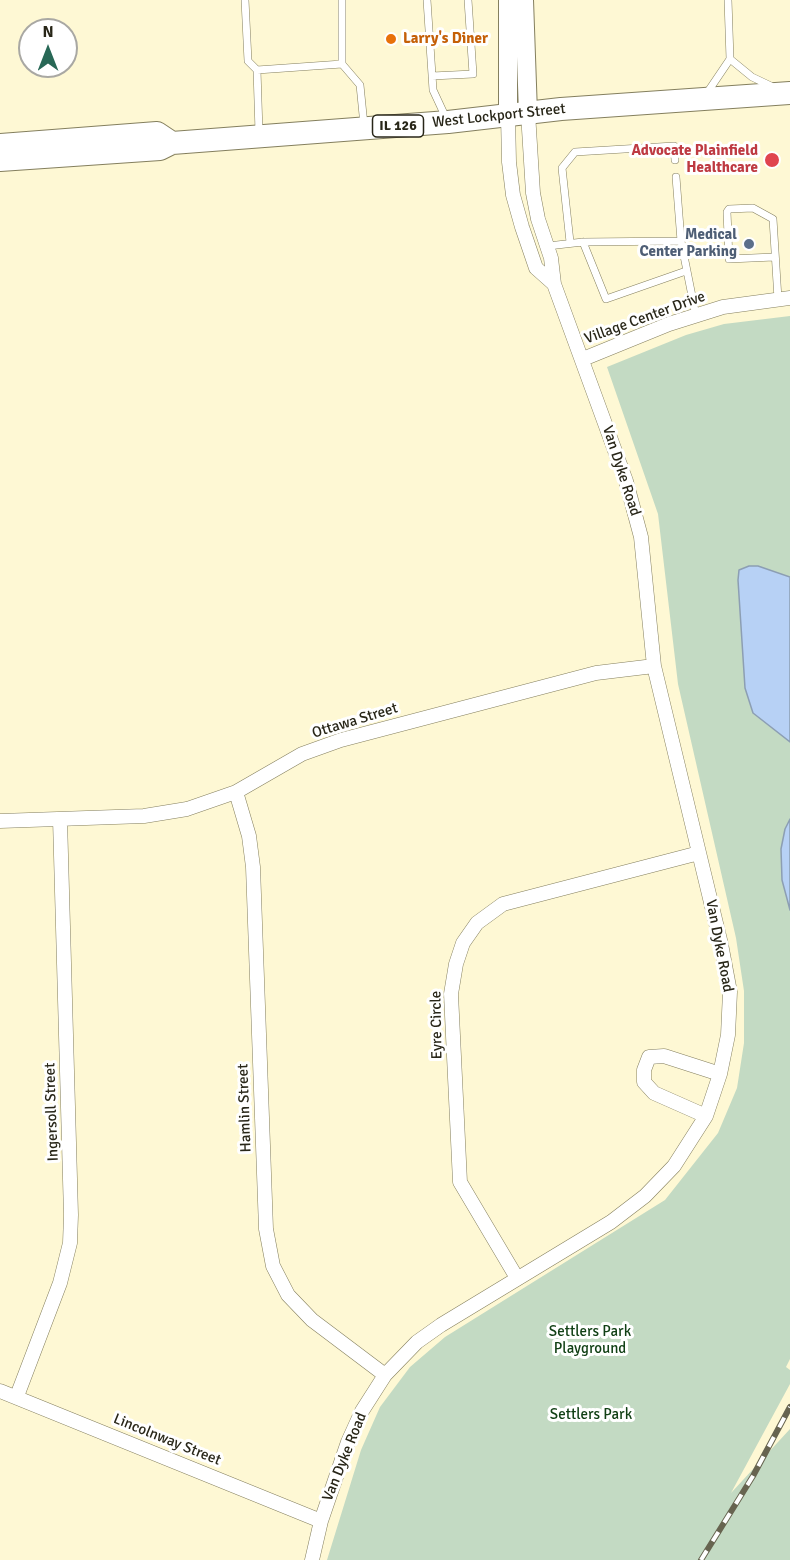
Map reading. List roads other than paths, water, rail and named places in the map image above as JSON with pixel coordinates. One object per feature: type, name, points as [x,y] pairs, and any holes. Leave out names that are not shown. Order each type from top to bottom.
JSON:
[{"type":"main road","name":"West Lockport Street","points":[[0,160],[160,149],[172,143],[787,93]]},
{"type":"main road","name":"West Lockport Street","points":[[0,144],[158,133],[172,143]]},
{"type":"street","name":"Van Dyke Road","points":[[312,1560],[321,1521],[348,1442],[362,1411],[385,1375],[417,1342],[517,1278],[611,1222],[645,1196],[674,1166],[705,1116],[720,1074],[728,1035],[730,992],[654,666],[641,537],[626,481],[583,358],[554,284],[548,246],[538,219],[518,114],[508,0]]},
{"type":"street","name":"Van Dyke Road","points":[[524,0],[518,114],[511,173],[522,227],[537,268],[554,284]]},
{"type":"street","name":"Village Center Drive","points":[[583,358],[723,307],[784,299]]},
{"type":"street","name":"Ottawa Street","points":[[0,821],[144,816],[187,809],[236,792],[302,754],[341,740],[596,673],[654,666]]},
{"type":"street","name":"Hamlin Street","points":[[236,792],[249,836],[253,867],[266,1229],[273,1266],[288,1295],[312,1320],[385,1375]]},
{"type":"street","name":"Ingersoll Street","points":[[17,1396],[60,1283],[70,1243],[60,819]]},
{"type":"street","name":"Eyre Circle","points":[[517,1278],[460,1182],[451,994],[456,964],[463,943],[477,923],[503,904],[699,853]]},
{"type":"street","points":[[705,1116],[654,1093],[644,1082],[644,1070],[650,1057],[664,1056],[720,1074]]},
{"type":"street","name":"Lincolnway Street","points":[[0,1391],[321,1521]]},
{"type":"lane","points":[[245,0],[248,61],[257,70],[259,137]]},
{"type":"lane","points":[[342,0],[342,64],[360,84],[364,129]]},
{"type":"lane","points":[[427,0],[434,90],[448,122]]},
{"type":"lane","points":[[432,76],[473,74],[468,0]]},
{"type":"lane","points":[[702,100],[730,59],[728,0]]},
{"type":"lane","points":[[730,59],[752,77],[787,93]]},
{"type":"lane","points":[[257,70],[342,64]]},
{"type":"lane","points":[[570,242],[562,168],[575,152],[674,146],[675,160]]},
{"type":"lane","points":[[676,177],[681,241],[696,315]]},
{"type":"lane","points":[[774,257],[729,259],[727,212],[729,209],[753,208],[773,219],[774,257],[784,299]]},
{"type":"lane","points":[[548,246],[570,242],[681,241]]},
{"type":"lane","points":[[583,242],[606,299],[686,271]]},
{"type":"water","points":[[749,566],[758,566],[790,577],[790,742],[753,713],[745,688],[738,580],[739,570]]},
{"type":"water","points":[[790,819],[790,910],[782,880],[781,849],[785,829]]},
{"type":"railway","points":[[701,1560],[753,1476],[790,1407]]},
{"type":"place","name":"Larry's Diner","points":[[391,39]]},
{"type":"place","name":"Advocate Plainfield Healthcare","points":[[772,160]]},
{"type":"place","name":"Medical Center Parking","points":[[749,244]]},
{"type":"park label","name":"Settlers Park Playground","points":[[590,1340]]},
{"type":"park label","name":"Settlers Park","points":[[591,1415]]}]
